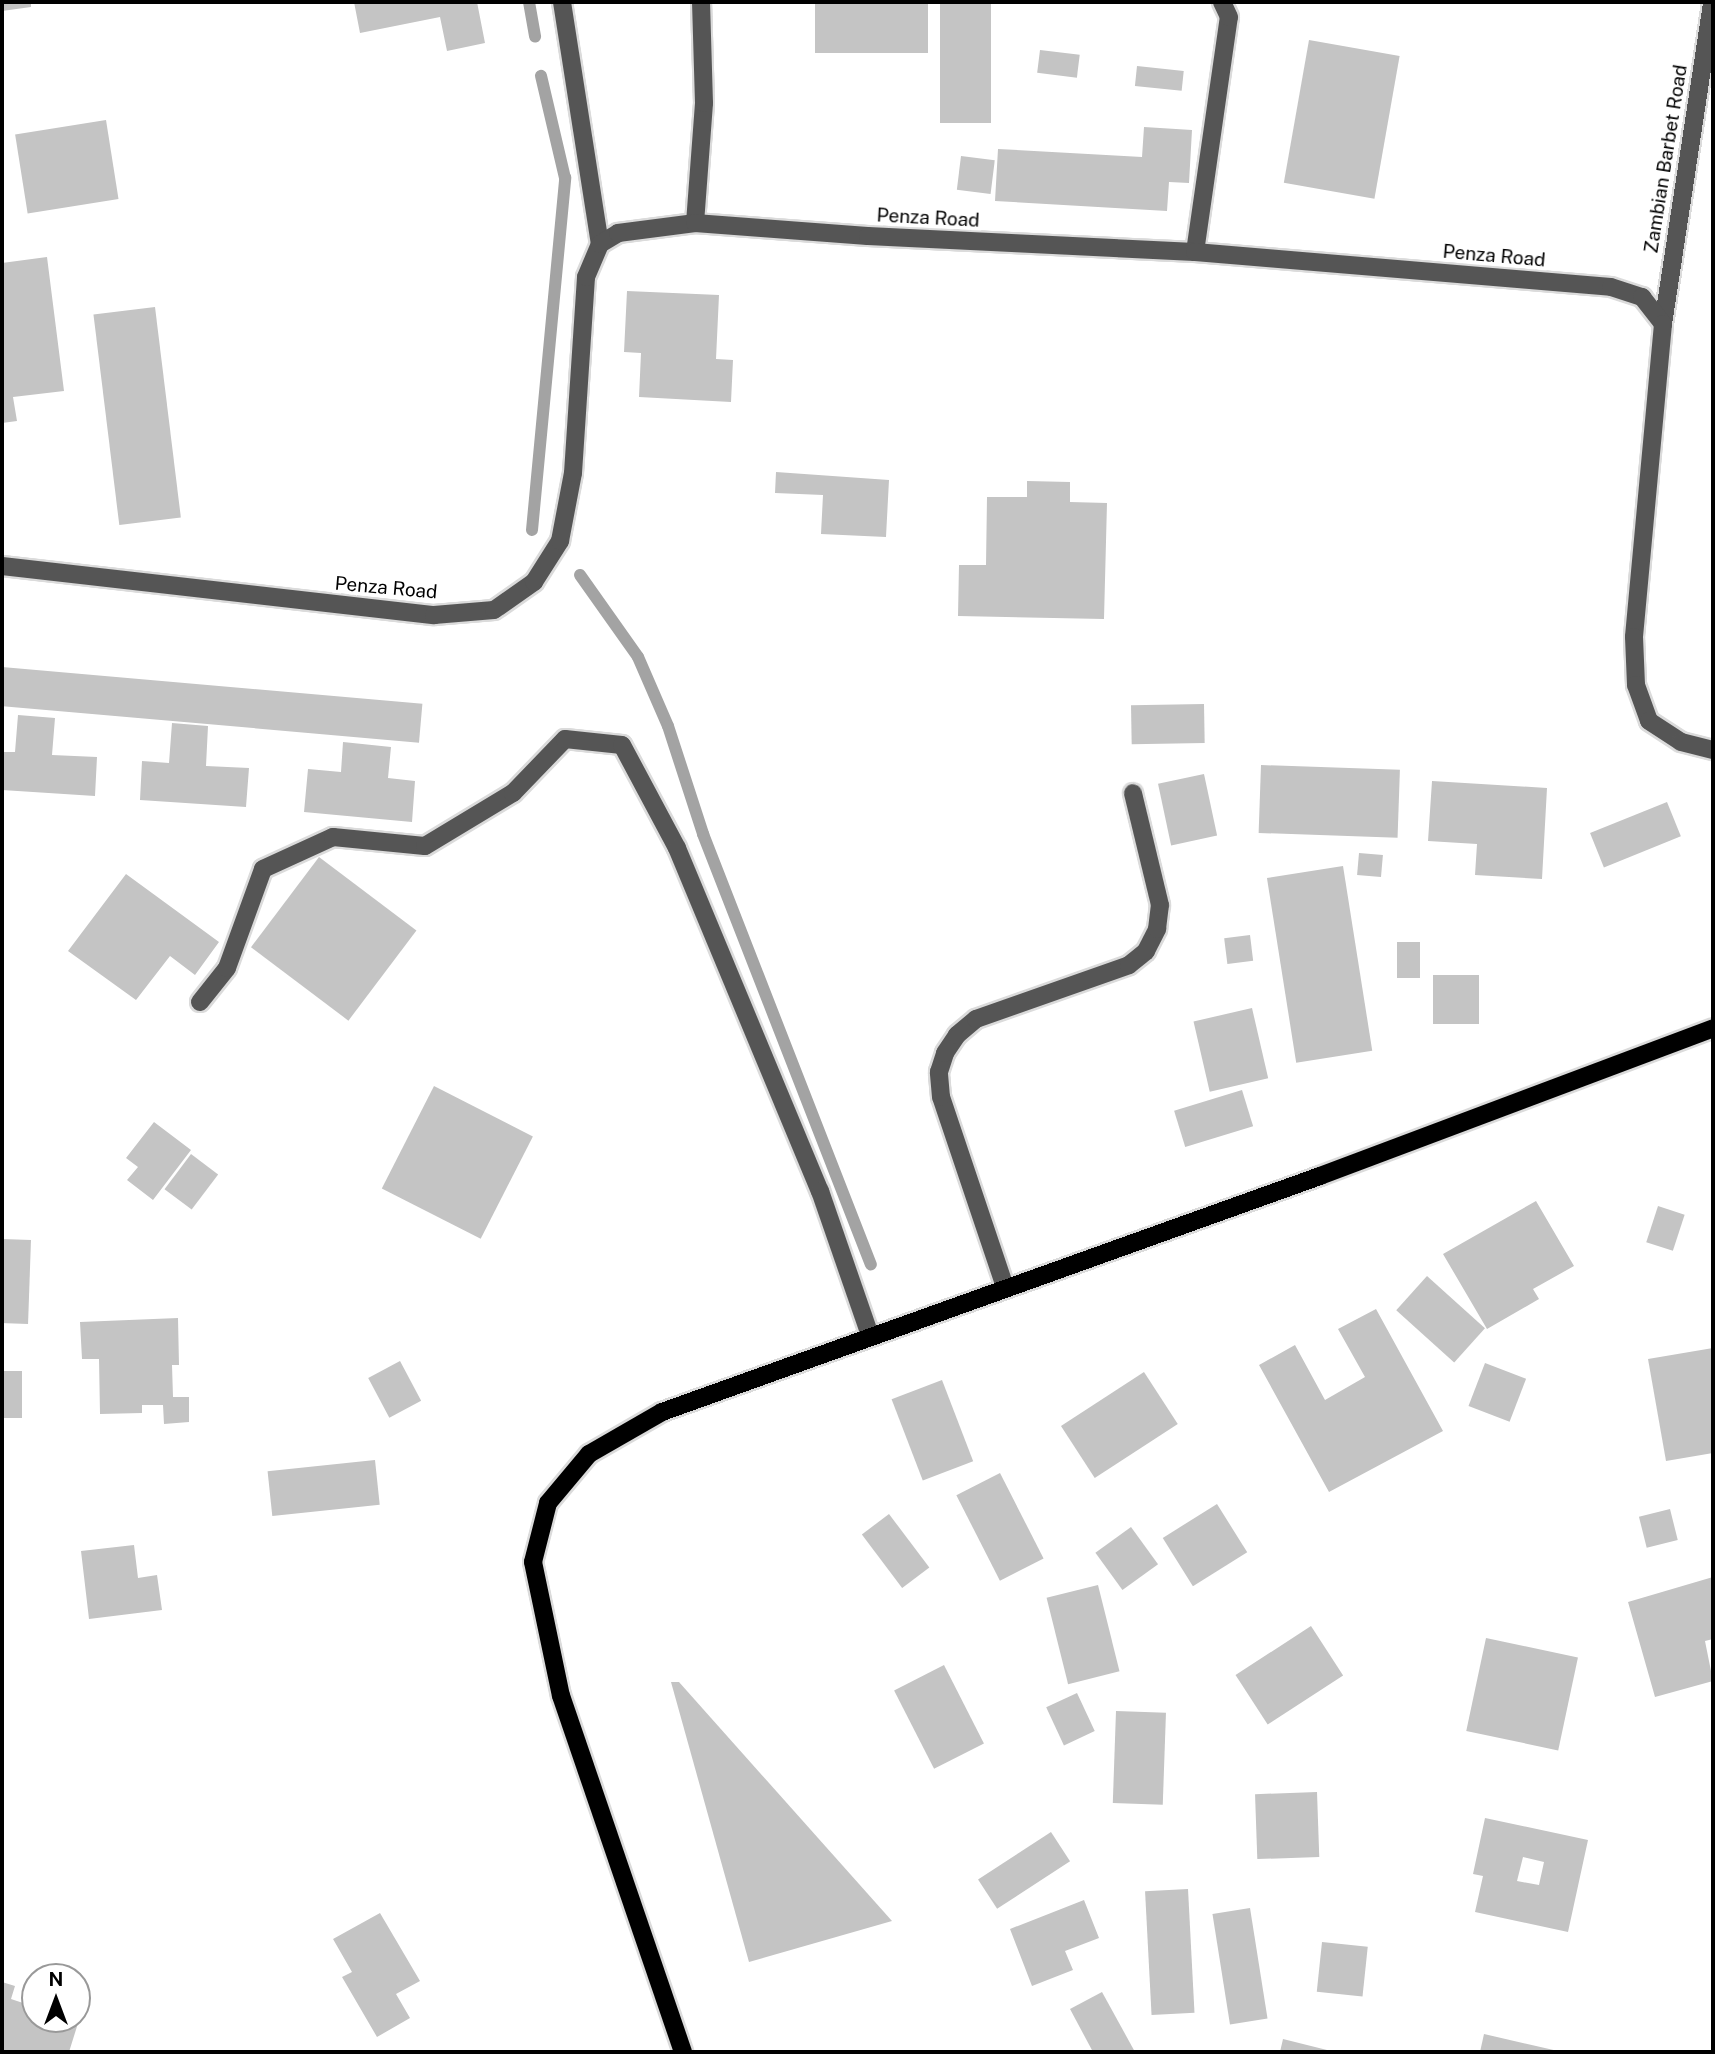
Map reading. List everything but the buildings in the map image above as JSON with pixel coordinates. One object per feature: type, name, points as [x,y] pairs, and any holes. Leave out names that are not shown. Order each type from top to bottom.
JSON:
[{"type":"main road","points":[[683,2052],[561,1696],[543,1623],[533,1562],[548,1503],[589,1454],[662,1412],[870,1335],[1320,1176],[1713,1028]]},
{"type":"street","points":[[562,2],[600,244]]},
{"type":"street","points":[[695,223],[704,103],[701,2]]},
{"type":"street","points":[[1195,252],[1229,17],[1222,2]]},
{"type":"street","name":"Zambian Barbet Road","points":[[1663,324],[1712,2]]},
{"type":"street","name":"Penza Road","points":[[2,566],[434,615],[494,610],[534,582],[561,541],[573,472],[586,277],[600,244],[618,233],[695,223],[868,236],[1195,252],[1611,287],[1642,297],[1663,324]]},
{"type":"street","points":[[1663,324],[1634,637],[1636,685],[1649,721],[1681,742],[1713,750]]},
{"type":"street","points":[[200,1002],[227,968],[263,869],[333,837],[425,846],[513,793],[565,739],[622,745],[677,848],[820,1191],[870,1335]]},
{"type":"street","points":[[1005,1287],[942,1097],[939,1072],[951,1044],[976,1019],[1129,965],[1146,951],[1157,929],[1160,905],[1133,793]]},
{"type":"waterway","points":[[529,2],[535,36]]},
{"type":"waterway","points":[[532,530],[565,178],[541,76]]},
{"type":"waterway","points":[[580,575],[638,657],[668,726],[703,834],[871,1264]]}]
